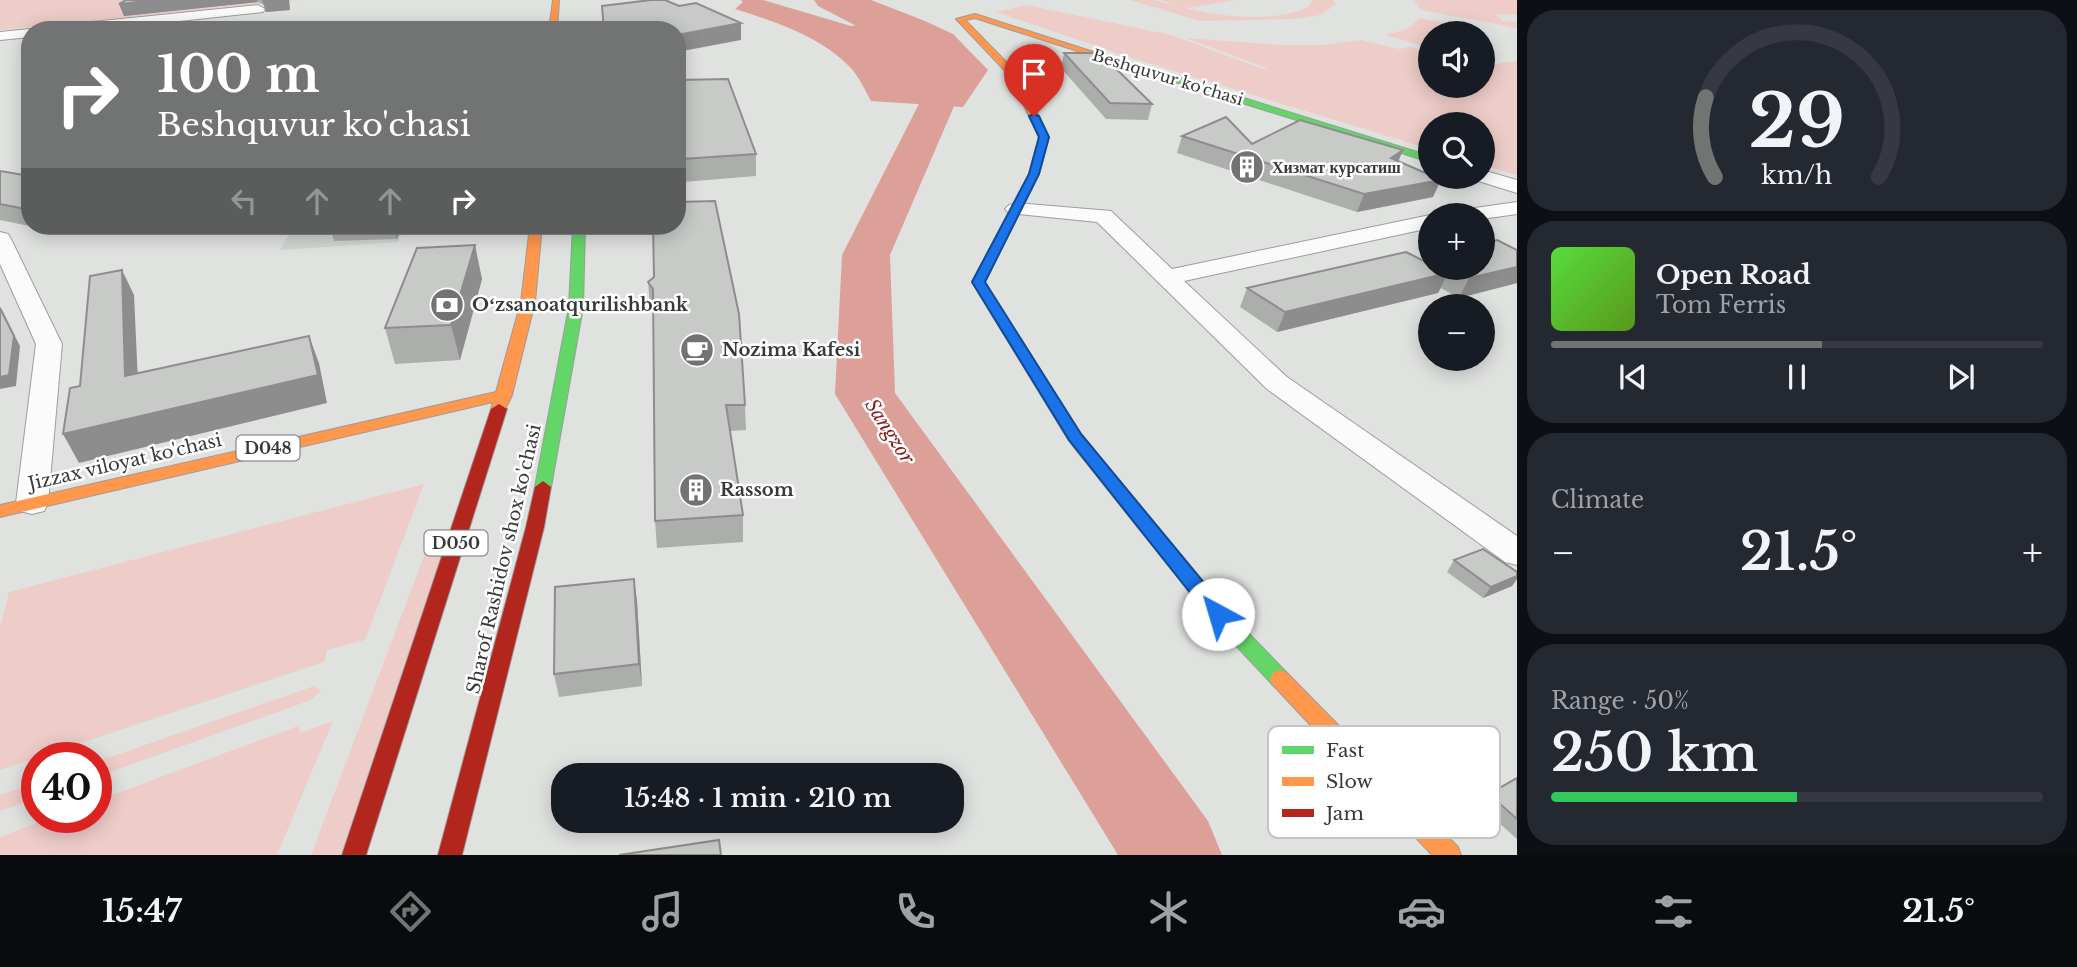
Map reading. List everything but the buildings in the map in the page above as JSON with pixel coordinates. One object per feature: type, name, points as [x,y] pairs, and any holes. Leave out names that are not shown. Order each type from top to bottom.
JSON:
[{"type":"street","points":[[554,21],[556,0]]},
{"type":"street","points":[[141,21],[258,9]]},
{"type":"street","name":"Beshquvur ko'chasi","points":[[1325,726],[1218,614],[1075,437],[978,282],[1034,174],[1044,137],[1014,75],[960,19],[975,16],[1418,155]]},
{"type":"street","points":[[0,36],[21,34]]},
{"type":"street","points":[[1495,180],[1517,187]]},
{"type":"street","points":[[1495,211],[1517,208]]},
{"type":"street","points":[[1016,209],[1103,216],[1277,383],[1517,554]]},
{"type":"street","points":[[1169,277],[1418,224]]},
{"type":"street","name":"D050","points":[[354,855],[504,395],[528,302],[534,235]]},
{"type":"street","name":"Sharof Rashidov shox ko'chasi","points":[[450,855],[535,527],[576,307],[569,235]]},
{"type":"street","points":[[0,239],[49,344],[32,503]]},
{"type":"street","name":"Jizzax viloyat ko'chasi","points":[[0,511],[504,395]]},
{"type":"street","name":"Beshquvur ko'chasi","points":[[1432,838],[1448,855]]},
{"type":"shaded area","points":[[0,0],[300,0],[90,21],[21,21],[21,28],[0,30]]},
{"type":"shaded area","points":[[741,0],[763,0],[851,26],[862,21],[820,0],[871,0],[953,34],[988,70],[963,107],[871,101],[854,72],[839,57],[797,31],[735,9],[743,2]]},
{"type":"shaded area","points":[[1130,0],[1154,0],[1180,7],[1161,0],[1236,0],[1186,8],[1248,17],[1295,12],[1308,7],[1312,0],[1334,0],[1335,5],[1320,15],[1296,19],[1200,21]]},
{"type":"shaded area","points":[[1414,0],[1517,0],[1517,15],[1496,14],[1502,21],[1517,22],[1517,28],[1495,24],[1495,21],[1480,21],[1421,10]]},
{"type":"shaded area","points":[[1027,5],[1171,35],[1263,69],[1267,68],[1186,38],[1281,45],[1322,45],[1361,40],[1399,49],[1410,47],[1418,49],[1418,98],[1495,98],[1495,64],[1517,61],[1517,175],[1495,169],[1495,112],[1418,112],[1418,145],[1125,56],[996,12]]},
{"type":"shaded area","points":[[1420,18],[1436,21],[1418,21],[1418,45],[1385,35],[1407,29]]},
{"type":"shaded area","points":[[289,235],[400,235],[398,242],[280,250]]},
{"type":"shaded area","points":[[424,484],[365,640],[327,650],[324,662],[84,742],[21,742],[21,763],[0,770],[0,628],[9,592]]},
{"type":"shaded area","points":[[449,539],[341,855],[311,855],[430,540]]},
{"type":"shaded area","points":[[314,686],[321,691],[311,700],[112,771],[112,756]]},
{"type":"shaded area","points":[[333,721],[277,855],[0,855],[0,837],[21,829],[21,833],[112,833],[112,795],[298,726],[300,733]]},
{"type":"shaded area","points":[[21,788],[21,804],[0,811],[0,795]]},
{"type":"waterway","name":"Sangzor","points":[[828,0],[881,27],[940,97],[866,255],[865,394],[1173,855]]},
{"type":"traffic: fast","points":[[1099,55],[1418,155]]},
{"type":"traffic: fast","points":[[1027,188],[978,282],[1075,437],[1218,614],[1280,679]]},
{"type":"traffic: fast","points":[[543,487],[576,307],[579,235]]},
{"type":"traffic: slow","points":[[554,21],[556,0]]},
{"type":"traffic: slow","points":[[1027,188],[1034,174],[1044,137],[1014,75],[960,19],[975,16],[1099,55]]},
{"type":"traffic: slow","points":[[499,409],[528,302],[535,235]]},
{"type":"traffic: slow","points":[[0,511],[504,395]]},
{"type":"traffic: slow","points":[[1280,679],[1325,726]]},
{"type":"traffic: slow","points":[[1433,838],[1449,855]]},
{"type":"traffic: jam","points":[[354,855],[499,409]]},
{"type":"traffic: jam","points":[[450,855],[543,487]]},
{"type":"place","name":"Хизмат курсатиш","points":[[1247,167]]},
{"type":"place","name":"Oʻzsanoatqurilishbank","points":[[447,305]]},
{"type":"place","name":"Nozima Kafesi","points":[[697,350]]},
{"type":"place","name":"Rassom","points":[[696,490]]},
{"type":"route","points":[[1034,116],[1044,137],[1034,174],[978,282],[1075,437],[1218,614]]}]
